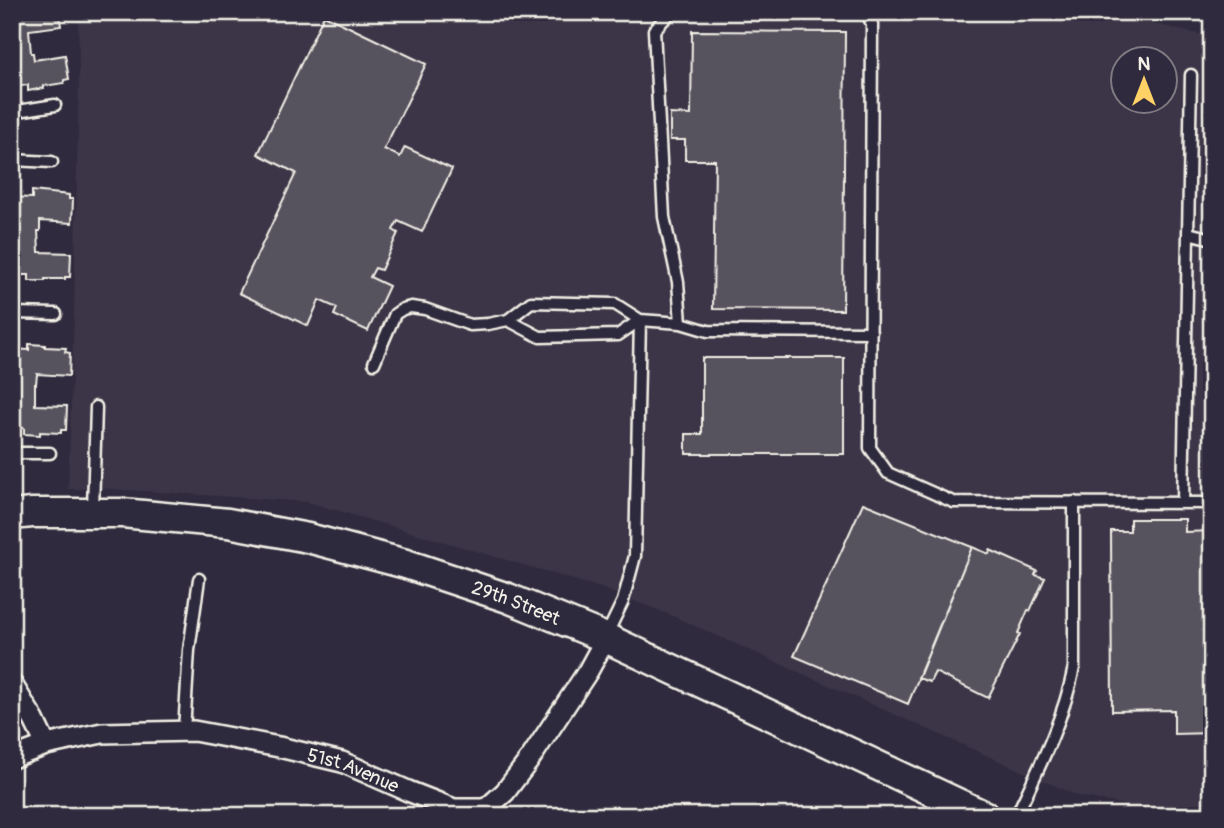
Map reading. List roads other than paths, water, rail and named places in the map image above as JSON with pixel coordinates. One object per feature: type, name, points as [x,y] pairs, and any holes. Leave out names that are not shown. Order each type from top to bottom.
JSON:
[{"type":"street","name":"29th Street","points":[[12,515],[122,513],[228,523],[309,538],[406,564],[508,598],[606,638],[985,816]]},
{"type":"street","name":"51st Avenue","points":[[12,758],[46,745],[102,733],[194,731],[342,762],[454,809],[485,809],[505,792],[530,759],[588,671],[606,638]]},
{"type":"street","points":[[12,684],[46,745]]},
{"type":"lane","points":[[671,12],[654,30],[664,217],[678,282],[681,323]]},
{"type":"lane","points":[[866,12],[872,24],[870,448],[888,473],[953,502],[1212,503]]},
{"type":"lane","points":[[1183,503],[1191,75]]},
{"type":"lane","points":[[12,112],[55,105]]},
{"type":"lane","points":[[12,160],[52,162]]},
{"type":"lane","points":[[1188,233],[1212,239]]},
{"type":"lane","points":[[374,363],[395,314],[411,307],[425,309],[470,325],[508,320],[531,302],[615,304],[640,320],[681,323],[708,331],[871,332]]},
{"type":"lane","points":[[12,313],[56,314]]},
{"type":"lane","points":[[508,320],[540,337],[618,335],[640,320]]},
{"type":"lane","points":[[606,638],[623,601],[635,549],[640,320]]},
{"type":"lane","points":[[93,513],[96,407]]},
{"type":"lane","points":[[12,453],[50,453]]},
{"type":"lane","points":[[1016,816],[1051,740],[1071,685],[1074,667],[1074,502]]},
{"type":"lane","points":[[184,731],[189,650],[199,579]]}]
